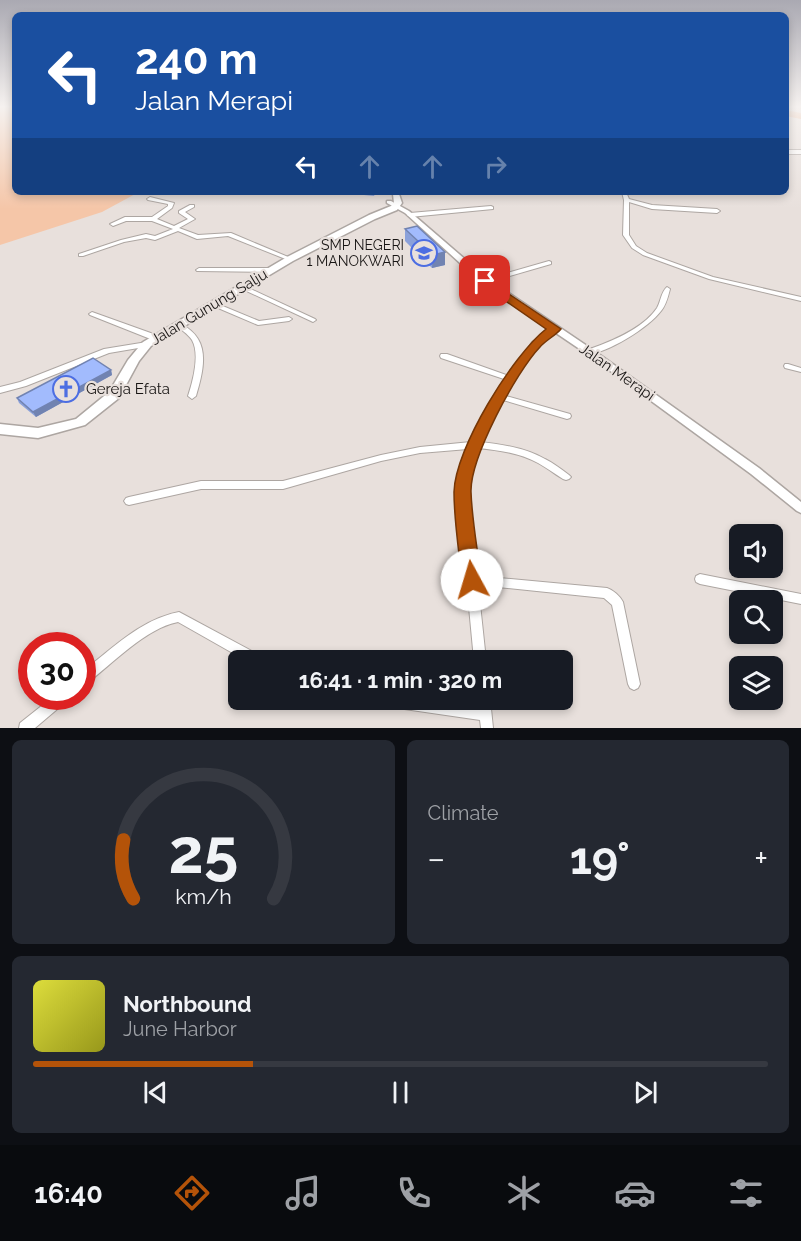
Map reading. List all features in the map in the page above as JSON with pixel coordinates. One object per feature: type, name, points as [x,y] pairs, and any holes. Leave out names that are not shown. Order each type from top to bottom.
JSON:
[{"type":"main road","name":"Jalan Gunung Salju","points":[[0,429],[38,433],[80,422],[114,395],[134,360],[151,341],[290,259],[372,217],[393,202]]},
{"type":"street","points":[[625,195],[626,235],[640,251],[711,278],[801,299]]},
{"type":"street","points":[[150,199],[171,203],[170,207],[153,219]]},
{"type":"street","points":[[627,200],[652,207],[717,211]]},
{"type":"street","name":"Jalan Merapi","points":[[393,202],[485,281],[590,352],[755,471],[801,508]]},
{"type":"street","points":[[81,255],[123,241],[146,236],[155,238],[192,219],[181,212],[192,206]]},
{"type":"street","points":[[408,214],[491,208]]},
{"type":"street","points":[[113,224],[125,219],[153,219],[197,237],[224,233],[236,235],[290,259]]},
{"type":"street","points":[[485,281],[549,263]]},
{"type":"street","points":[[199,270],[272,270]]},
{"type":"street","points":[[242,287],[313,320]]},
{"type":"street","points":[[590,352],[620,339],[656,314],[663,304],[667,289]]},
{"type":"street","points":[[213,304],[258,323],[289,319]]},
{"type":"street","points":[[92,314],[151,341]]},
{"type":"street","points":[[178,324],[195,340],[198,346],[196,384],[192,396]]},
{"type":"street","points":[[479,650],[463,491],[465,472],[474,446],[511,379],[535,344],[554,329]]},
{"type":"street","points":[[0,390],[23,384],[101,354],[151,341]]},
{"type":"street","points":[[444,357],[511,379]]},
{"type":"street","points":[[788,366],[801,370]]},
{"type":"street","points":[[501,397],[567,416]]},
{"type":"street","points":[[129,501],[201,485],[283,485],[381,458],[420,450],[474,446],[490,446],[523,453],[542,461],[566,477]]},
{"type":"street","points":[[700,579],[801,598]]},
{"type":"street","points":[[472,580],[607,593],[617,602],[634,684]]},
{"type":"street","points":[[96,670],[149,628],[172,617],[179,617],[239,650]]},
{"type":"street","points":[[25,728],[47,710]]},
{"type":"street","points":[[429,710],[486,722]]},
{"type":"shaded area","points":[[0,141],[12,141],[12,195],[133,195],[102,212],[0,245]]},
{"type":"building","points":[[417,226],[445,252],[433,255],[405,229]]},
{"type":"building","name":"Gereja Efata","points":[[93,358],[111,370],[33,412],[17,398]]},
{"type":"place","name":"SMP NEGERI 1 MANOKWARI","points":[[424,253]]},
{"type":"place","name":"Gereja Efata","points":[[66,389]]},
{"type":"route","points":[[472,580],[463,491],[465,472],[474,446],[511,379],[535,344],[554,329],[485,281]]}]
